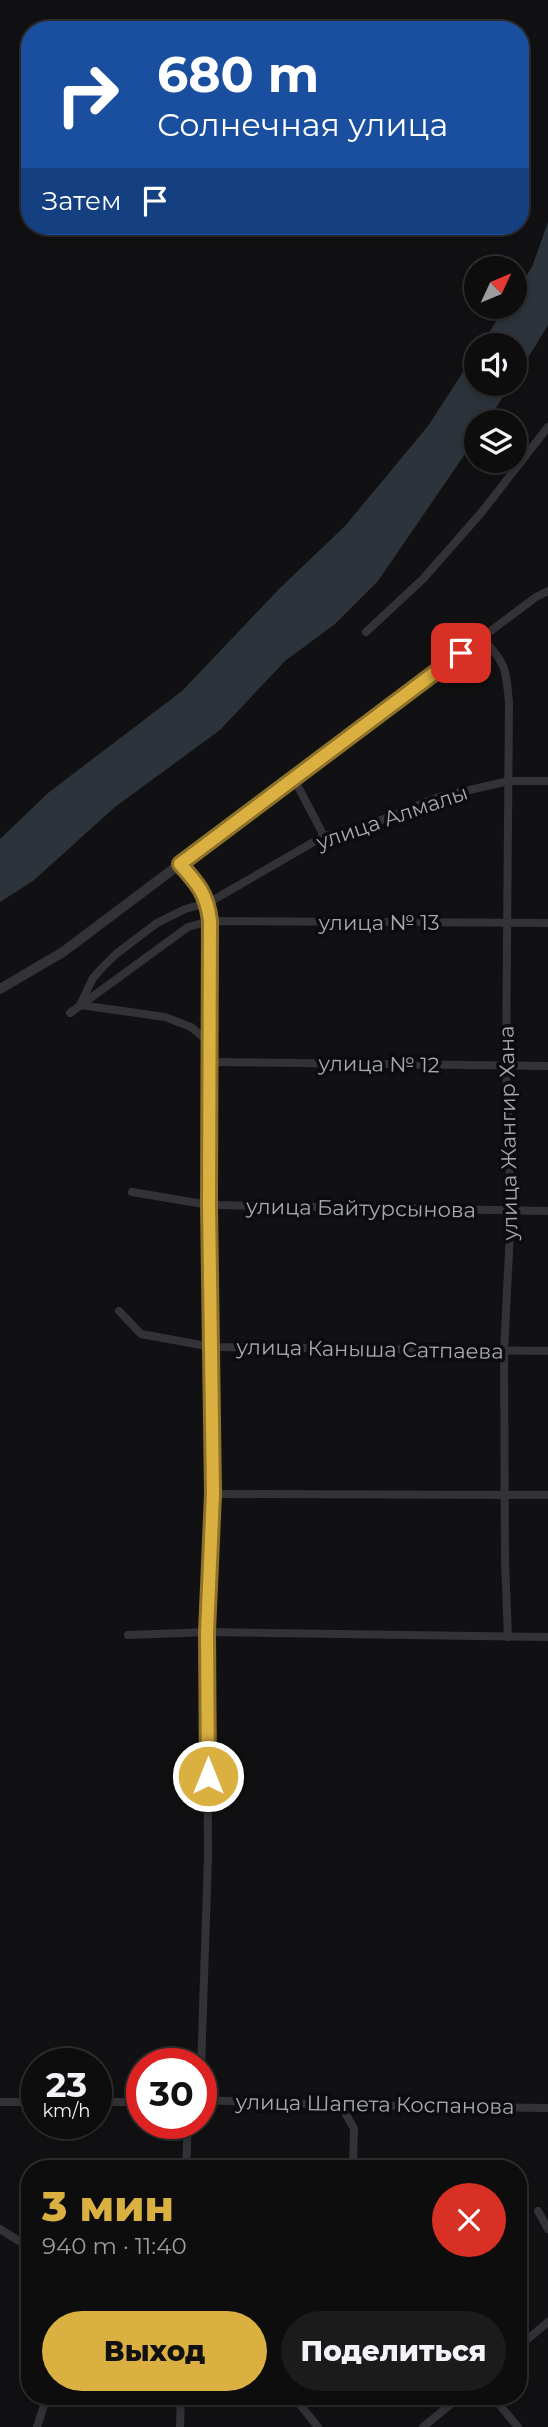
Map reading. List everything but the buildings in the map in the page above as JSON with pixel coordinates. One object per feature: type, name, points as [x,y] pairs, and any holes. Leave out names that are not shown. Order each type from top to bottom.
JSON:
[{"type":"street","points":[[366,632],[431,569],[481,513],[548,427]]},
{"type":"street","points":[[0,989],[63,952],[548,590]]},
{"type":"street","name":"улица Жангир Хана","points":[[482,638],[501,658],[507,672],[509,703],[506,1065],[511,1211],[504,1352],[508,1637]]},
{"type":"street","points":[[294,779],[324,836]]},
{"type":"street","name":"улица Алмалы","points":[[80,1005],[93,978],[116,954],[172,914],[208,903],[324,836],[361,828],[439,797],[509,780],[548,781]]},
{"type":"street","points":[[180,864],[200,886],[208,903],[210,921],[209,1205],[213,1494],[207,1632],[208,1858],[202,2048]]},
{"type":"street","points":[[70,1013],[188,928],[210,921]]},
{"type":"street","name":"улица № 13","points":[[210,921],[548,923]]},
{"type":"street","points":[[80,1005],[165,1017],[191,1027],[209,1042]]},
{"type":"street","name":"улица № 12","points":[[210,1062],[548,1066]]},
{"type":"street","name":"улица Байтурсынова","points":[[132,1192],[209,1205],[548,1211]]},
{"type":"street","name":"улица Каныша Сатпаева","points":[[119,1311],[141,1334],[212,1347],[548,1351]]},
{"type":"street","points":[[213,1494],[505,1497],[548,1495]]},
{"type":"street","points":[[128,1635],[207,1632],[548,1637]]},
{"type":"street","name":"улица Шапета Коспанова","points":[[217,2101],[548,2108]]},
{"type":"street","points":[[0,2102],[21,2102]]},
{"type":"street","points":[[341,2105],[354,2129],[353,2160]]},
{"type":"street","points":[[186,2160],[187,2139]]},
{"type":"street","points":[[538,2211],[548,2229]]},
{"type":"street","points":[[0,2229],[21,2242]]},
{"type":"street","points":[[527,2340],[548,2322]]},
{"type":"street","points":[[37,2427],[44,2405]]},
{"type":"street","points":[[180,2427],[181,2405]]},
{"type":"street","points":[[300,2405],[318,2427]]},
{"type":"street","points":[[423,2427],[450,2405]]},
{"type":"street","points":[[500,2405],[518,2427]]},
{"type":"shaded area","points":[[548,222],[548,325],[527,359],[527,333],[489,333],[498,319],[527,319],[527,275]]},
{"type":"shaded area","points":[[464,370],[464,396],[504,396],[495,410],[464,410],[464,456],[378,581],[335,624],[285,661],[220,730],[115,807],[33,881],[0,902],[0,839],[48,793],[182,691],[281,587],[345,526],[428,426]]},
{"type":"route","points":[[208,1776],[207,1632],[213,1494],[209,1205],[210,921],[208,903],[200,886],[180,864],[461,653]]}]
